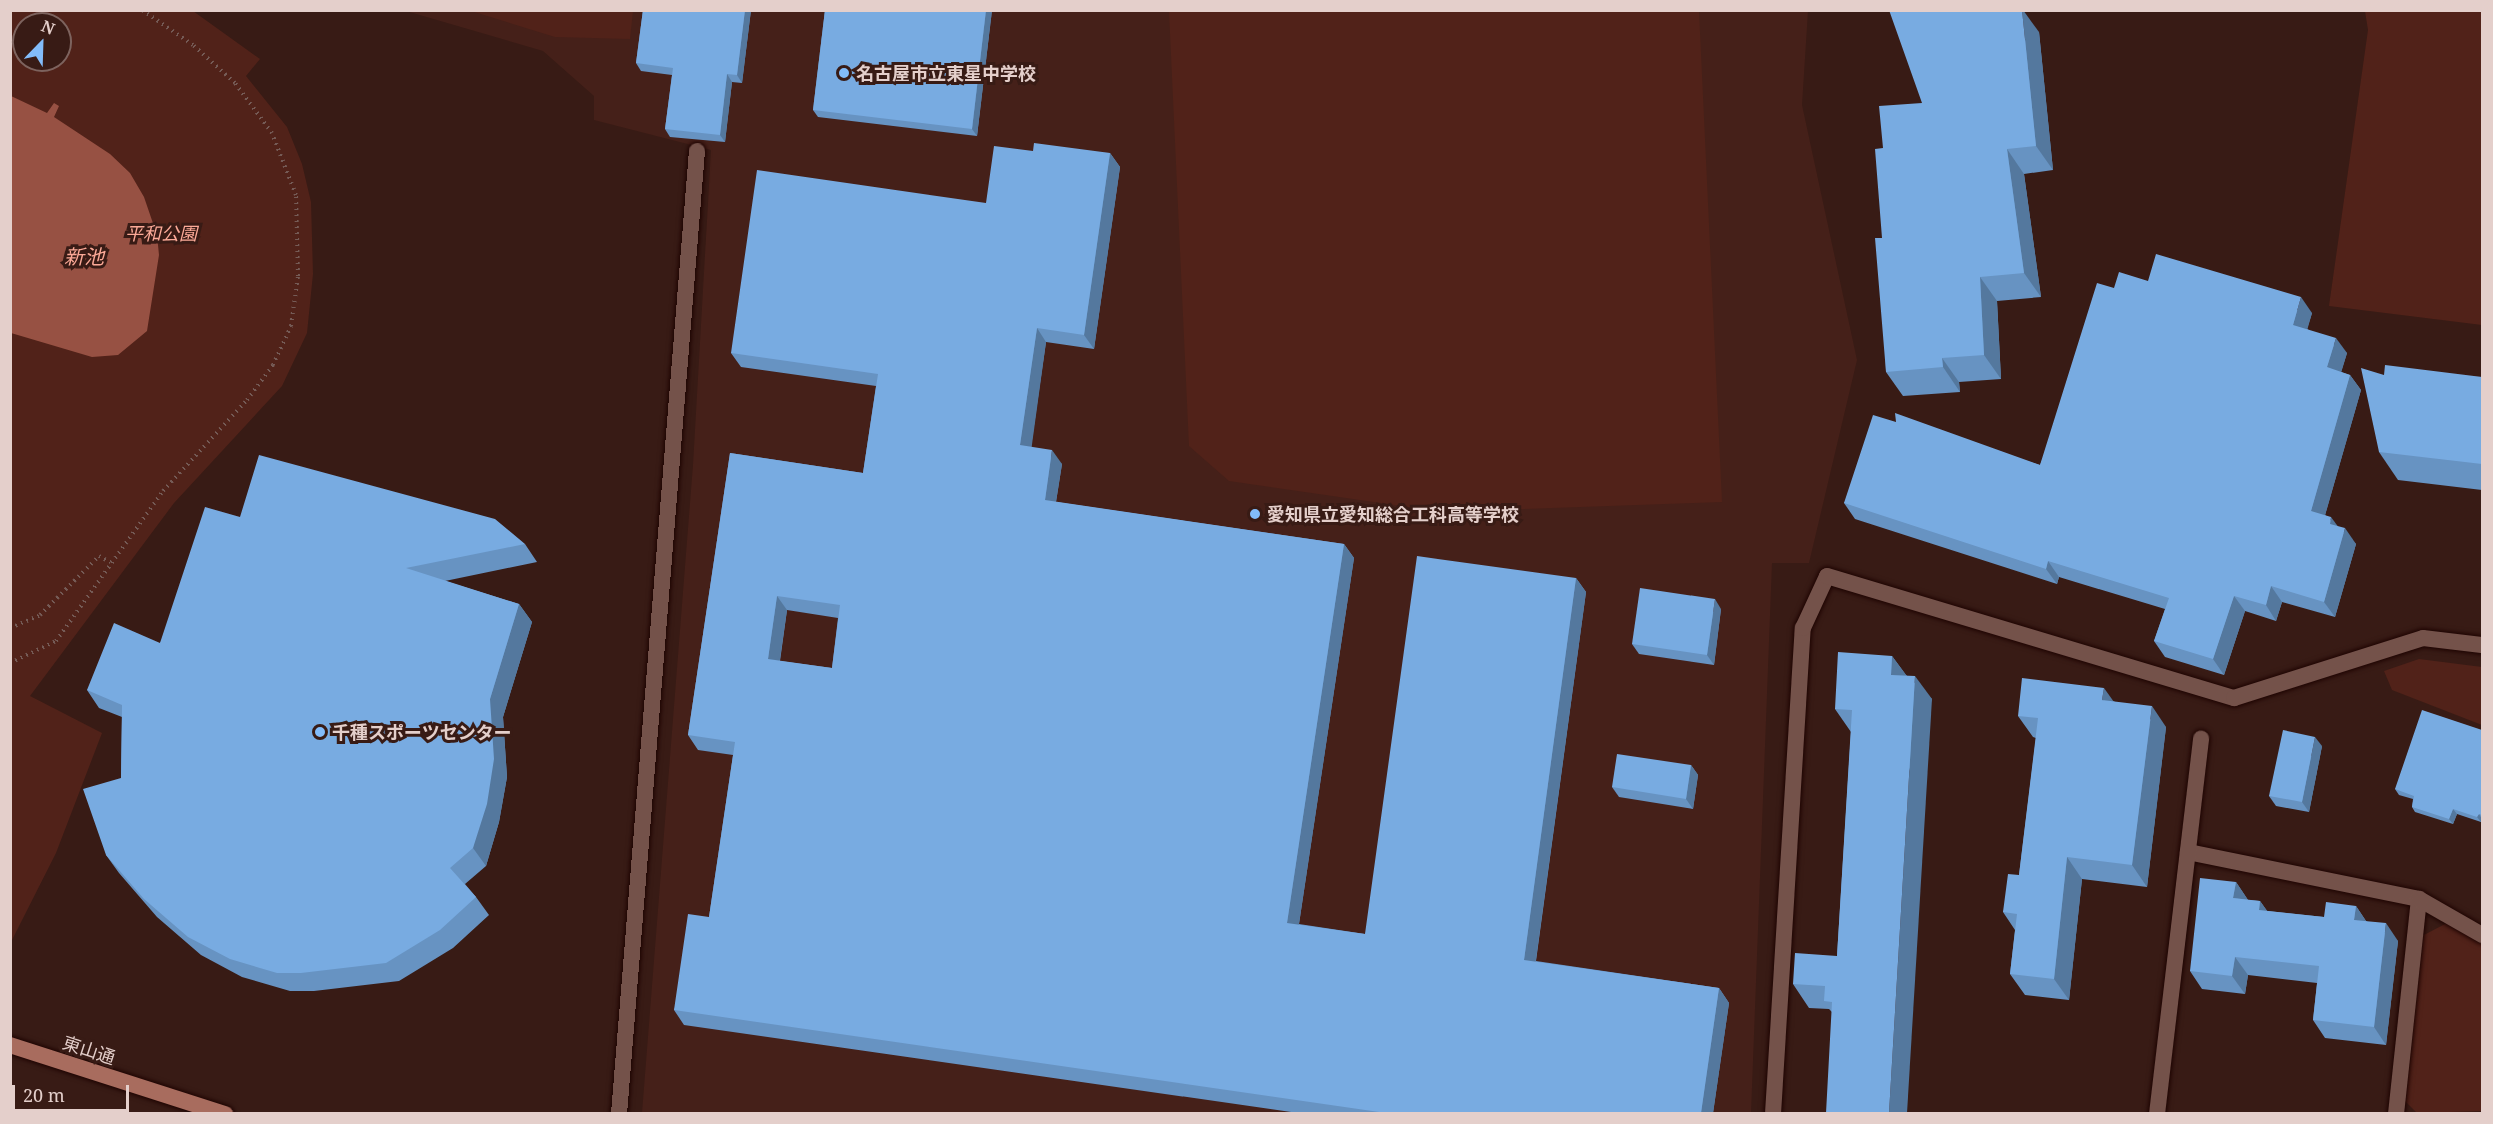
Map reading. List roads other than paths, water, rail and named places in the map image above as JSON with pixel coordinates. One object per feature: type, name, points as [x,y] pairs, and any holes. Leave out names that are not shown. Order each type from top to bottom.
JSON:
[{"type":"main road","name":"東山通","points":[[10,1044],[225,1113]]},
{"type":"street","points":[[619,1113],[697,150]]},
{"type":"street","points":[[1773,1113],[1803,628],[1827,576],[2234,698],[2423,638],[2482,645]]},
{"type":"street","points":[[2157,1113],[2201,739]]},
{"type":"street","points":[[2188,852],[2418,899],[2482,935]]},
{"type":"street","points":[[2396,1113],[2418,899]]},
{"type":"water","name":"新池","points":[[11,96],[47,113],[54,103],[59,106],[54,117],[110,154],[130,173],[144,197],[157,235],[159,255],[147,331],[118,355],[92,357],[11,333]]},
{"type":"place","name":"名古屋市立東星中学校","points":[[844,73]]},
{"type":"place","name":"愛知県立愛知総合工科高等学校","points":[[1255,514]]},
{"type":"place","name":"千種スポーツセンター","points":[[320,732]]},
{"type":"park label","name":"平和公園","points":[[161,233]]}]
